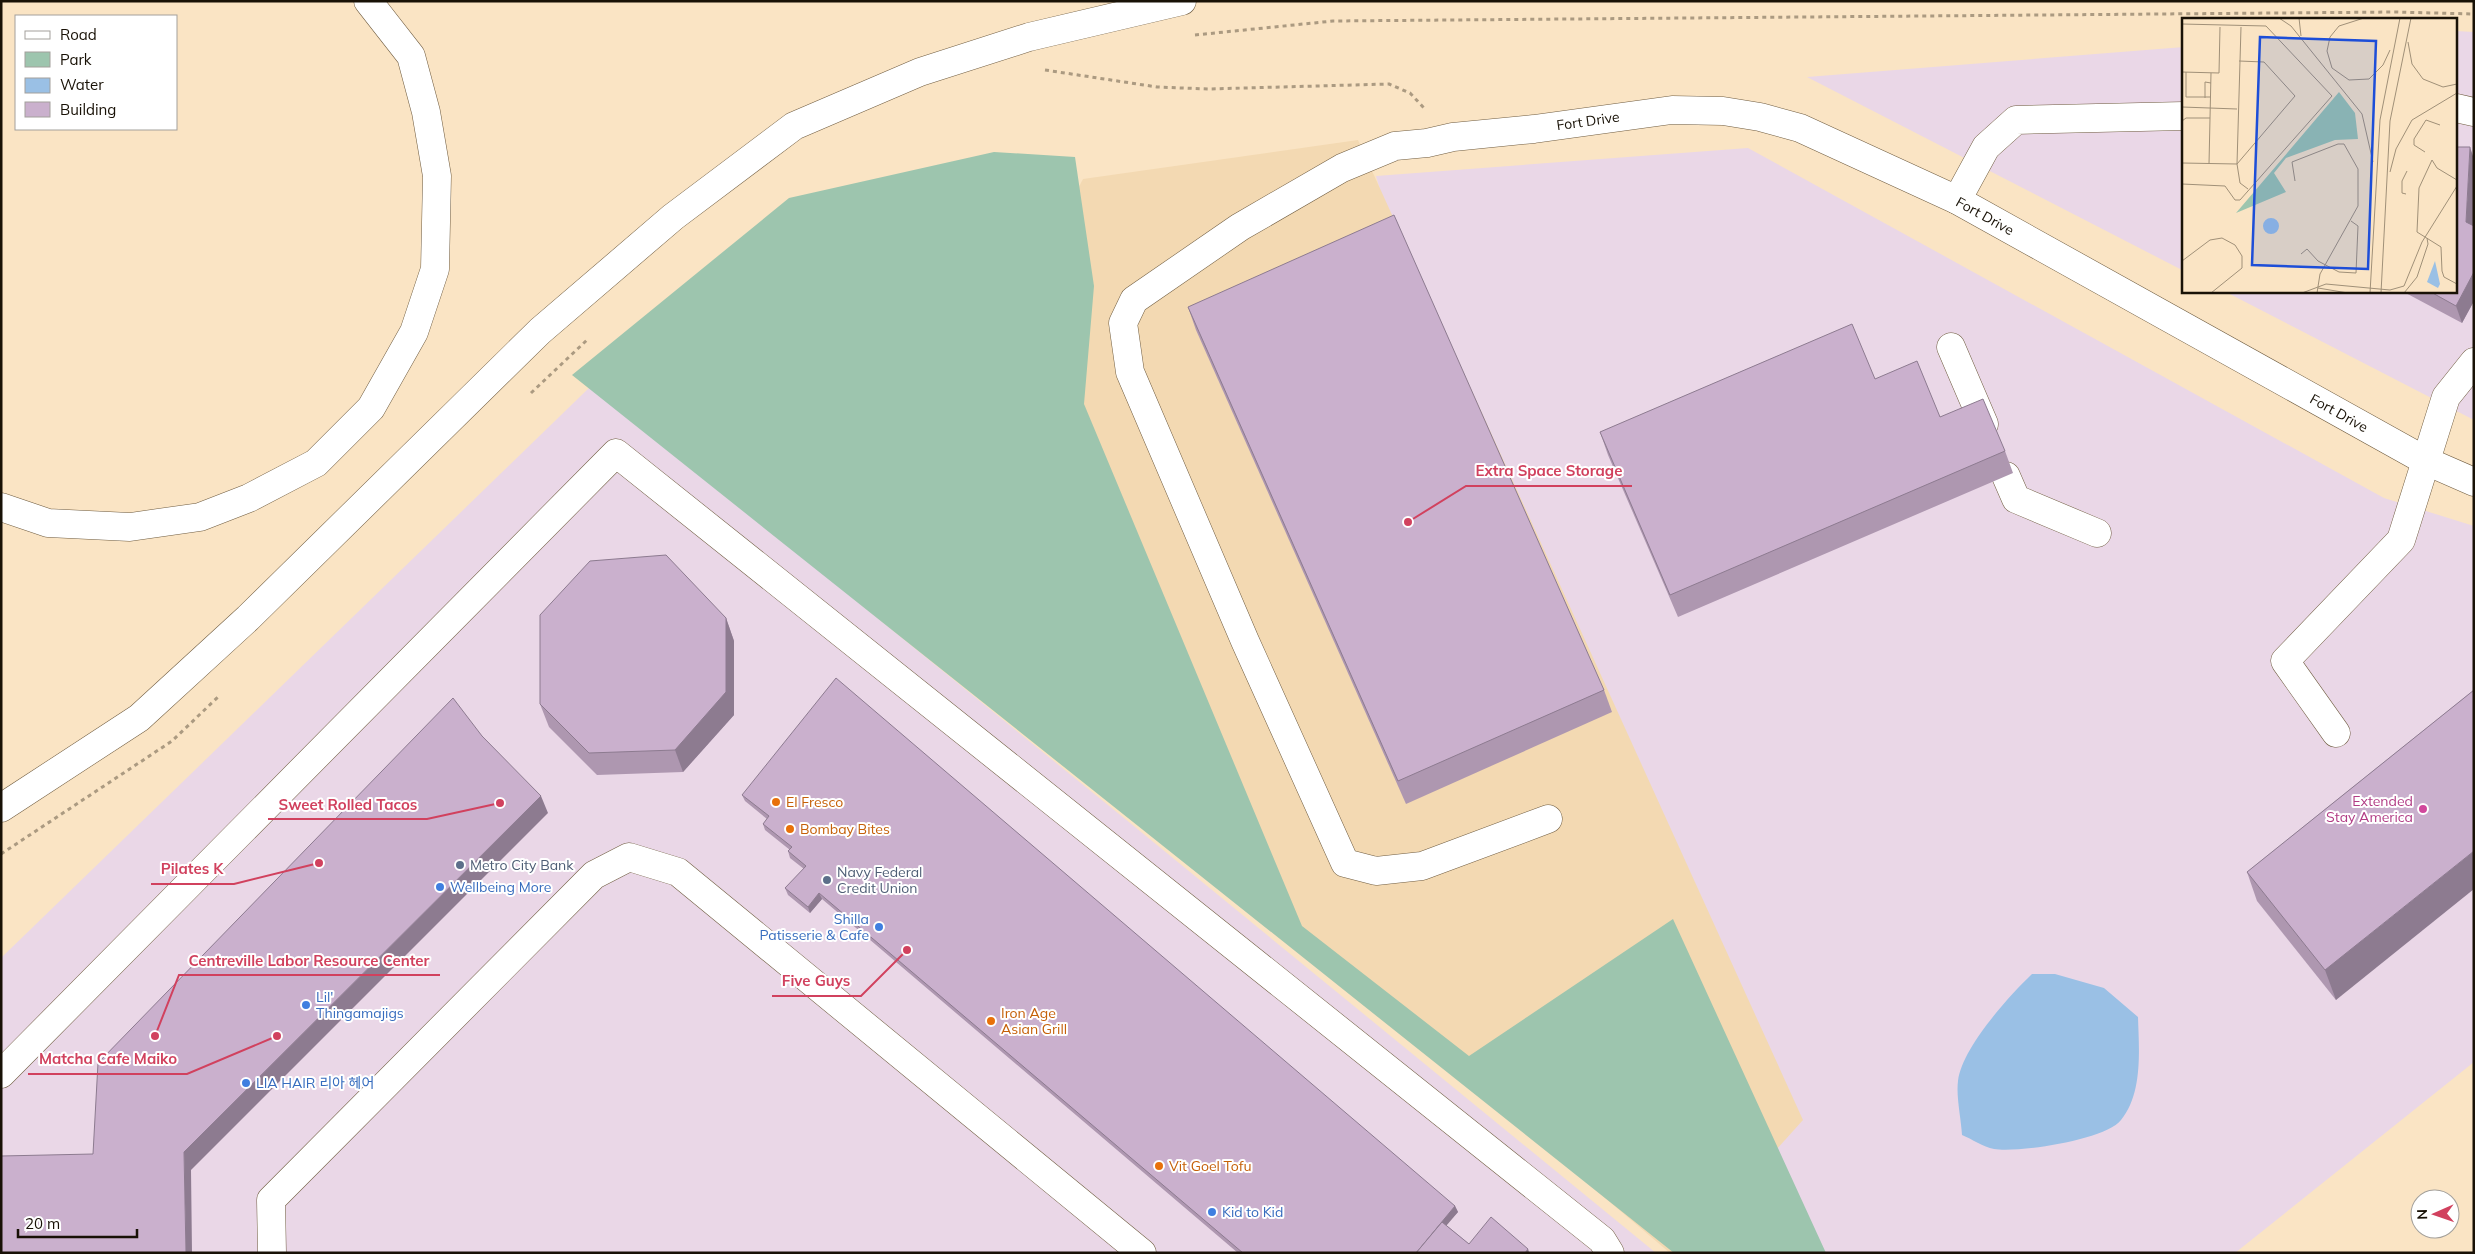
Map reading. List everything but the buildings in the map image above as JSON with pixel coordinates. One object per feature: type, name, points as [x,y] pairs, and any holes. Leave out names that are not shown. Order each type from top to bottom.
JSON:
[{"type":"main road","points":[[1,507],[48,523],[130,527],[200,517],[249,498],[316,463],[371,408],[414,332],[435,269],[437,176],[426,112],[411,56],[368,1]]},
{"type":"main road","points":[[2,807],[139,718],[248,618],[540,331],[673,218],[794,126],[920,72],[1029,37],[1182,1]]},
{"type":"main road","points":[[2458,108],[2474,112]]},
{"type":"main road","name":"Fort Drive","points":[[1548,819],[1422,866],[1376,872],[1346,863],[1245,641],[1130,372],[1123,323],[1134,300],[1240,227],[1342,168],[1395,146],[1427,144],[1452,137],[1534,129],[1672,110],[1722,111],[1760,117],[1800,128],[1957,200],[2426,461],[2474,482]]},
{"type":"main road","points":[[1957,200],[1986,147],[2016,120],[2182,116]]},
{"type":"main road","points":[[1951,347],[1984,424]]},
{"type":"main road","points":[[2336,733],[2285,661],[2401,540],[2446,397],[2474,362]]},
{"type":"main road","points":[[1,1074],[616,453],[1594,1233],[1602,1240],[1610,1253]]},
{"type":"main road","points":[[2006,476],[2016,500],[2097,533]]},
{"type":"main road","points":[[272,1253],[271,1200],[594,875],[629,857],[678,872],[1142,1253]]},
{"type":"path","points":[[1187,36],[1333,21],[1813,15],[2394,12],[2474,14]]},
{"type":"path","points":[[1056,64],[1037,69],[1157,87],[1208,89],[1389,84],[1410,93],[1452,137]]},
{"type":"path","points":[[527,396],[591,336]]},
{"type":"path","points":[[1,854],[172,741],[222,692]]},
{"type":"shaded area","points":[[2458,31],[2474,32],[2474,420],[2226,292],[2458,292]]},
{"type":"shaded area","points":[[2182,47],[2182,270],[1807,77]]},
{"type":"shaded area","points":[[1358,140],[1803,1120],[1683,1253],[1670,1253],[1393,1018],[881,562],[1083,179]]},
{"type":"shaded area","points":[[1748,148],[2384,498],[2474,526],[2474,1062],[2235,1253],[1683,1253],[1376,176]]},
{"type":"shaded area","points":[[591,386],[1656,1253],[1,1253],[1,958]]},
{"type":"green space","points":[[994,152],[1075,157],[1094,286],[1084,404],[1302,926],[1469,1056],[1673,919],[1826,1253],[1674,1253],[572,375],[789,198]]},
{"type":"water","points":[[2032,974],[2055,974],[2104,988],[2138,1017],[2139,1057],[2136,1084],[2128,1109],[2121,1120],[2098,1134],[2061,1144],[2041,1147],[2006,1150],[1994,1149],[1962,1135],[1958,1081],[1961,1068],[1977,1039],[1999,1009]]},
{"type":"place","name":"Extra Space Storage","points":[[1408,522]]},
{"type":"place","name":"El Fresco","points":[[776,802]]},
{"type":"place","name":"Sweet Rolled Tacos","points":[[500,803]]},
{"type":"place","name":"Extended Stay America","points":[[2423,809]]},
{"type":"place","name":"Bombay Bites","points":[[790,829]]},
{"type":"place","name":"Pilates K","points":[[319,863]]},
{"type":"place","name":"Metro City Bank","points":[[460,865]]},
{"type":"place","name":"Navy Federal Credit Union","points":[[827,880]]},
{"type":"place","name":"Wellbeing More","points":[[440,887]]},
{"type":"place","name":"Shilla Patisserie & Cafe","points":[[879,927]]},
{"type":"place","name":"Five Guys","points":[[907,950]]},
{"type":"place","name":"Lil' Thingamajigs","points":[[306,1005]]},
{"type":"place","name":"Iron Age Asian Grill","points":[[991,1021]]},
{"type":"place","name":"Centreville Labor Resource Center","points":[[155,1036]]},
{"type":"place","name":"Matcha Cafe Maiko","points":[[277,1036]]},
{"type":"place","name":"LIA HAIR 리아 헤어","points":[[246,1083]]},
{"type":"place","name":"Vit Goel Tofu","points":[[1159,1166]]},
{"type":"place","name":"Kid to Kid","points":[[1212,1212]]}]
